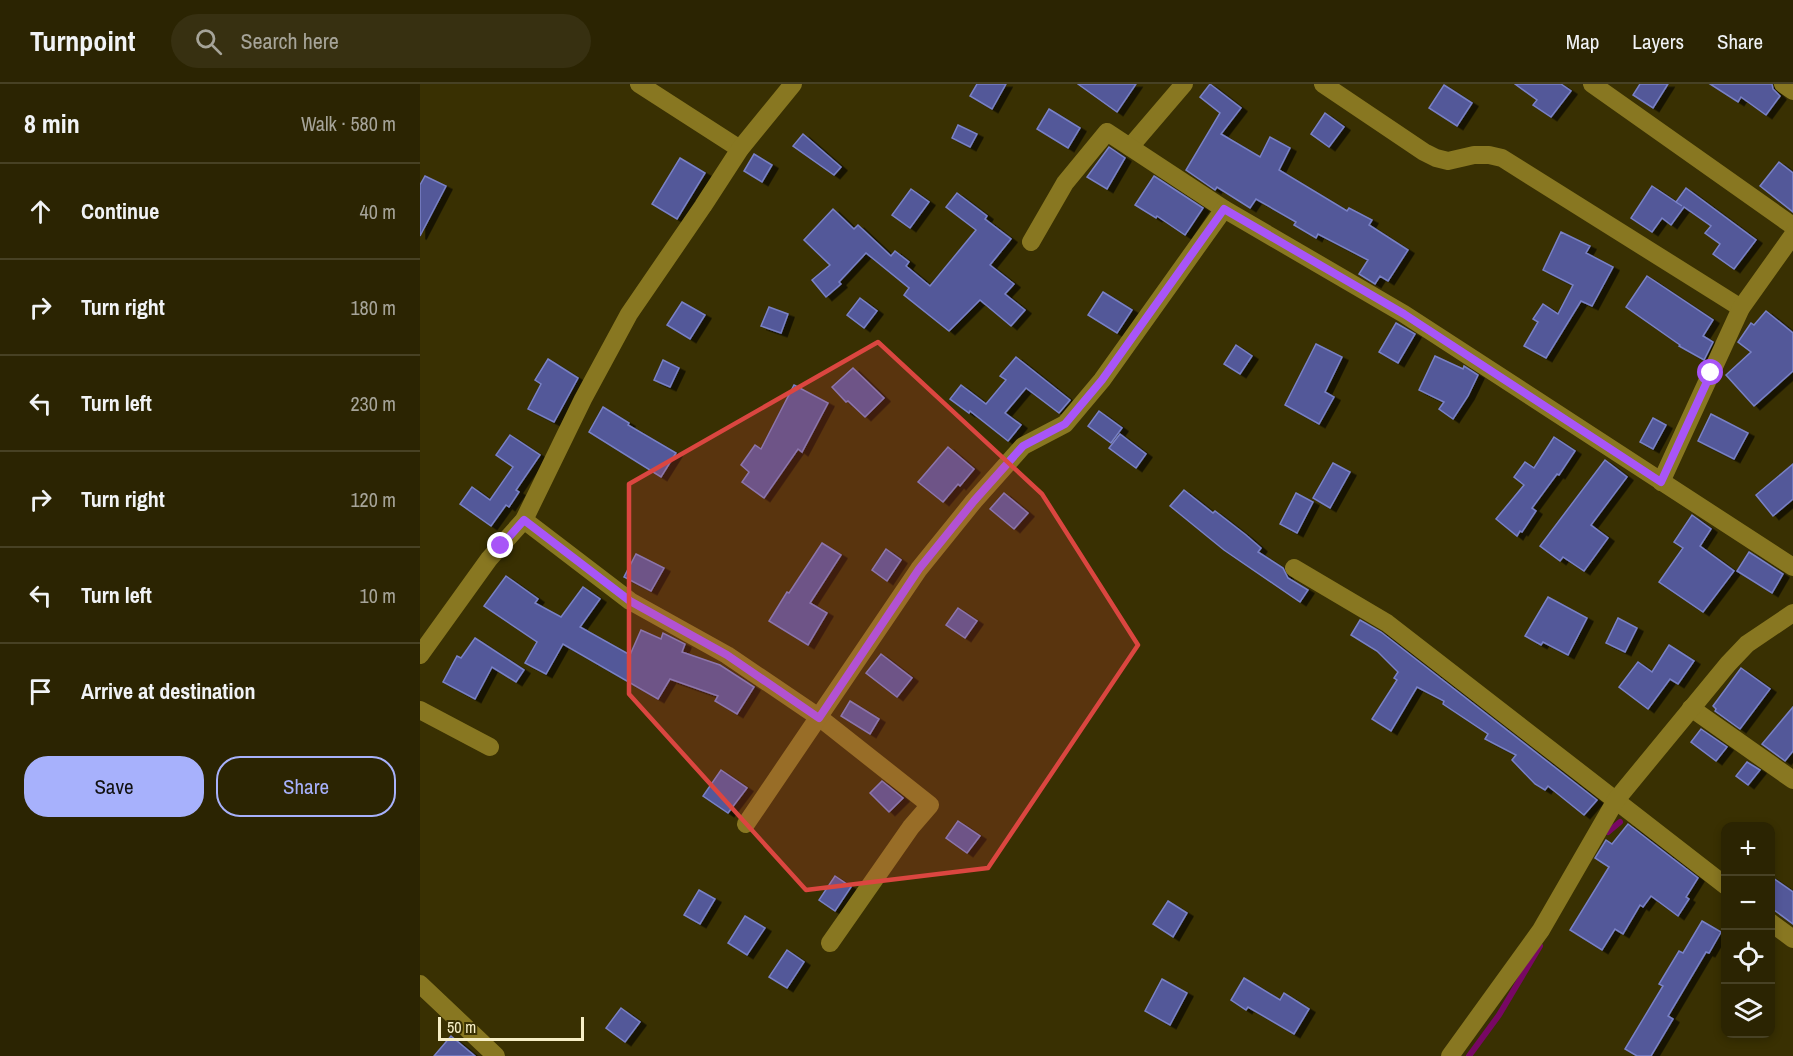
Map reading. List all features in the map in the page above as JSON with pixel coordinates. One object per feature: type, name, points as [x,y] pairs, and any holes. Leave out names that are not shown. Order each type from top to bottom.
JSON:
[{"type":"street","points":[[639,84],[740,149]]},
{"type":"street","points":[[420,655],[489,559],[524,520],[583,399],[629,314],[740,149],[793,84]]},
{"type":"street","points":[[1130,147],[1184,84]]},
{"type":"street","points":[[1323,84],[1436,158],[1448,161],[1474,155],[1502,158],[1741,308]]},
{"type":"street","points":[[1592,84],[1793,226]]},
{"type":"street","points":[[1783,84],[1793,92]]},
{"type":"street","points":[[1031,242],[1065,183],[1107,132],[1224,209],[1404,314],[1793,567]]},
{"type":"street","points":[[746,824],[919,569],[974,501],[1023,446],[1065,424],[1102,380],[1224,209]]},
{"type":"street","points":[[1661,482],[1741,308],[1793,235]]},
{"type":"street","points":[[524,520],[630,601],[727,655],[819,718],[930,805],[911,827],[830,943]]},
{"type":"street","points":[[1294,568],[1387,623],[1721,883]]},
{"type":"street","points":[[1450,1056],[1541,930],[1616,800],[1747,644],[1793,613]]},
{"type":"street","points":[[1691,708],[1793,780]]},
{"type":"street","points":[[420,710],[490,747]]},
{"type":"street","points":[[1775,925],[1791,934]]},
{"type":"street","points":[[420,984],[496,1056]]},
{"type":"highlighted area","points":[[878,342],[1042,494],[1138,645],[988,868],[806,890],[629,694],[629,484]]},
{"type":"building","points":[[977,84],[1006,84],[992,109],[970,96]]},
{"type":"building","points":[[1078,84],[1136,84],[1117,112]]},
{"type":"building","points":[[1210,84],[1241,108],[1221,134],[1260,157],[1270,137],[1290,148],[1279,170],[1347,211],[1349,208],[1372,220],[1369,225],[1408,250],[1388,281],[1380,276],[1375,284],[1359,274],[1368,260],[1318,234],[1316,238],[1294,225],[1296,222],[1256,199],[1250,208],[1217,187],[1215,190],[1186,170],[1220,113],[1200,97]]},
{"type":"building","points":[[1515,84],[1561,84],[1571,91],[1551,117],[1533,105],[1537,100]]},
{"type":"building","points":[[1640,84],[1668,84],[1653,108],[1633,95]]},
{"type":"building","points":[[1710,84],[1772,84],[1773,89],[1780,96],[1766,115],[1741,97],[1738,102]]},
{"type":"building","points":[[1444,85],[1472,103],[1457,126],[1429,108]]},
{"type":"building","points":[[1049,109],[1080,128],[1068,148],[1037,129]]},
{"type":"building","points":[[1325,113],[1344,127],[1329,147],[1311,134]]},
{"type":"building","points":[[958,125],[977,134],[970,147],[952,138]]},
{"type":"building","points":[[803,134],[841,167],[834,175],[793,146]]},
{"type":"building","points":[[1109,147],[1125,158],[1107,189],[1087,177]]},
{"type":"building","points":[[754,154],[772,165],[762,182],[744,171]]},
{"type":"building","points":[[680,158],[705,173],[677,219],[652,204]]},
{"type":"building","points":[[1779,162],[1793,173],[1793,212],[1760,186]]},
{"type":"building","points":[[425,176],[446,186],[420,236],[420,185]]},
{"type":"building","points":[[1154,176],[1203,208],[1185,235],[1157,216],[1156,218],[1135,205]]},
{"type":"building","points":[[1652,186],[1676,202],[1686,188],[1756,240],[1734,269],[1713,254],[1720,244],[1705,233],[1711,226],[1684,207],[1671,225],[1662,218],[1652,232],[1631,218]]},
{"type":"building","points":[[911,189],[929,202],[910,228],[892,215]]},
{"type":"building","points":[[957,193],[987,216],[985,219],[1011,239],[990,265],[1014,284],[1005,294],[1025,310],[1011,326],[980,300],[949,331],[904,295],[909,288],[866,253],[839,282],[841,284],[826,297],[812,280],[830,265],[804,240],[833,209],[854,229],[858,225],[891,256],[895,251],[909,262],[906,266],[930,286],[976,230],[946,207]]},
{"type":"building","points":[[1561,232],[1590,246],[1586,253],[1613,267],[1592,306],[1581,301],[1546,358],[1524,346],[1538,322],[1533,319],[1543,304],[1558,314],[1573,285],[1543,270]]},
{"type":"building","points":[[1647,276],[1713,320],[1703,336],[1713,342],[1704,360],[1679,346],[1626,307]]},
{"type":"building","points":[[1103,292],[1132,310],[1117,333],[1088,315]]},
{"type":"building","points":[[860,298],[877,311],[864,328],[847,315]]},
{"type":"building","points":[[682,302],[705,315],[690,339],[667,325]]},
{"type":"building","points":[[769,307],[788,314],[781,333],[761,326]]},
{"type":"building","points":[[1766,311],[1793,333],[1793,371],[1754,406],[1726,375],[1751,352],[1738,342],[1751,323],[1754,325]]},
{"type":"building","points":[[1396,323],[1415,334],[1398,363],[1379,352]]},
{"type":"building","points":[[1316,344],[1342,357],[1325,392],[1334,397],[1319,424],[1285,405]]},
{"type":"building","points":[[1236,345],[1252,356],[1240,374],[1224,364]]},
{"type":"building","points":[[1435,356],[1463,369],[1464,366],[1478,375],[1453,419],[1439,409],[1444,402],[1419,390]]},
{"type":"building","points":[[1016,357],[1070,400],[1059,413],[1026,388],[1005,413],[1021,425],[1008,441],[970,411],[969,413],[950,399],[961,385],[986,404],[1006,380],[1000,376]]},
{"type":"building","points":[[548,359],[578,378],[554,422],[528,409],[541,384],[535,380]]},
{"type":"building","points":[[663,360],[679,368],[670,387],[654,380]]},
{"type":"building","points":[[853,368],[884,398],[865,417],[832,387]]},
{"type":"building","points":[[794,385],[828,403],[802,452],[798,449],[764,498],[742,482],[749,472],[741,465],[755,445],[761,449]]},
{"type":"building","points":[[603,407],[629,423],[628,425],[676,453],[661,477],[589,432]]},
{"type":"building","points":[[1099,411],[1122,428],[1111,443],[1088,426]]},
{"type":"building","points":[[1711,414],[1748,433],[1734,459],[1698,441]]},
{"type":"building","points":[[1653,418],[1666,425],[1653,449],[1640,442]]},
{"type":"building","points":[[1120,434],[1146,454],[1136,468],[1109,448]]},
{"type":"building","points":[[510,435],[540,455],[516,490],[519,492],[509,507],[506,505],[491,526],[460,504],[472,487],[490,500],[513,467],[496,455]]},
{"type":"building","points":[[1554,437],[1575,451],[1532,508],[1536,511],[1517,536],[1496,519],[1524,485],[1514,477],[1525,462],[1534,468]]},
{"type":"building","points":[[948,447],[974,469],[943,502],[918,482]]},
{"type":"building","points":[[1605,460],[1627,477],[1591,525],[1608,538],[1584,571],[1563,557],[1560,561],[1540,546]]},
{"type":"building","points":[[1333,463],[1350,472],[1330,508],[1313,498]]},
{"type":"building","points":[[1793,464],[1793,499],[1773,516],[1756,495]]},
{"type":"building","points":[[1184,490],[1246,535],[1261,548],[1258,552],[1283,568],[1288,578],[1308,590],[1300,602],[1224,550],[1170,506]]},
{"type":"building","points":[[1004,493],[1028,513],[1014,529],[990,509]]},
{"type":"building","points":[[1296,493],[1313,502],[1297,533],[1280,524]]},
{"type":"building","points":[[1692,515],[1711,529],[1700,546],[1734,571],[1703,612],[1659,582],[1683,548],[1674,542]]},
{"type":"building","points":[[822,543],[841,555],[810,603],[827,613],[808,645],[769,621]]},
{"type":"building","points":[[886,549],[901,560],[887,581],[872,570]]},
{"type":"building","points":[[1749,552],[1783,574],[1772,593],[1737,571]]},
{"type":"building","points":[[636,554],[664,568],[651,591],[624,577]]},
{"type":"building","points":[[506,576],[538,599],[535,603],[561,617],[583,587],[600,599],[580,627],[630,655],[641,630],[661,639],[663,633],[685,644],[682,652],[720,665],[754,687],[737,714],[715,701],[718,696],[670,679],[658,699],[563,644],[546,674],[525,663],[537,642],[484,606]]},
{"type":"building","points":[[1548,597],[1587,618],[1568,655],[1525,636]]},
{"type":"building","points":[[958,608],[977,621],[965,638],[946,625]]},
{"type":"building","points":[[1618,618],[1637,628],[1625,652],[1606,643]]},
{"type":"building","points":[[1360,620],[1381,632],[1597,800],[1584,815],[1548,786],[1545,790],[1535,784],[1512,760],[1516,755],[1485,739],[1488,734],[1443,704],[1444,701],[1417,687],[1391,731],[1372,719],[1397,680],[1394,678],[1398,672],[1377,651],[1351,635]]},
{"type":"building","points":[[475,638],[524,670],[516,682],[492,667],[475,699],[443,682],[457,656],[461,658]]},
{"type":"building","points":[[1669,645],[1694,661],[1678,684],[1670,679],[1648,709],[1619,687],[1638,662],[1652,672]]},
{"type":"building","points":[[881,654],[912,678],[897,697],[866,673]]},
{"type":"building","points":[[1741,668],[1770,689],[1740,729],[1715,711],[1713,706]]},
{"type":"building","points":[[850,701],[879,719],[870,734],[841,716]]},
{"type":"building","points":[[1793,707],[1793,751],[1785,761],[1762,744]]},
{"type":"building","points":[[1701,729],[1727,747],[1716,761],[1691,742]]},
{"type":"building","points":[[1747,762],[1760,770],[1748,785],[1736,776]]},
{"type":"building","points":[[721,770],[747,788],[728,813],[703,796]]},
{"type":"building","points":[[882,781],[903,798],[889,812],[870,793]]},
{"type":"building","points":[[958,821],[980,836],[967,853],[946,838]]},
{"type":"building","points":[[1628,824],[1698,878],[1686,897],[1689,899],[1678,916],[1651,896],[1643,907],[1640,905],[1623,934],[1615,929],[1602,950],[1570,930],[1609,867],[1595,858],[1606,840],[1612,844]]},
{"type":"building","points":[[835,876],[851,887],[835,911],[819,900]]},
{"type":"building","points":[[1775,879],[1793,892],[1793,924],[1775,911]]},
{"type":"building","points":[[699,890],[715,899],[700,924],[684,915]]},
{"type":"building","points":[[1168,901],[1187,913],[1173,937],[1153,924]]},
{"type":"building","points":[[745,916],[765,928],[747,955],[728,943]]},
{"type":"building","points":[[1702,921],[1721,932],[1709,953],[1706,952],[1668,1016],[1673,1019],[1651,1056],[1637,1056],[1625,1049],[1663,986],[1659,984],[1679,951],[1683,953]]},
{"type":"building","points":[[787,950],[804,962],[787,988],[769,977]]},
{"type":"building","points":[[1244,978],[1280,1000],[1284,993],[1309,1009],[1294,1034],[1248,1007],[1246,1010],[1231,1000]]},
{"type":"building","points":[[1162,979],[1187,993],[1170,1025],[1145,1011]]},
{"type":"building","points":[[621,1008],[640,1022],[625,1042],[606,1028]]},
{"type":"building","points":[[451,1036],[475,1056],[434,1056]]},
{"type":"waterway","points":[[1608,832],[1620,822]]},
{"type":"waterway","points":[[1469,1056],[1499,1015],[1540,946]]},
{"type":"route","points":[[501,546],[524,520],[630,601],[727,655],[819,718],[919,569],[974,501],[1023,446],[1065,424],[1102,380],[1224,209],[1404,314],[1661,482],[1711,373]]}]
